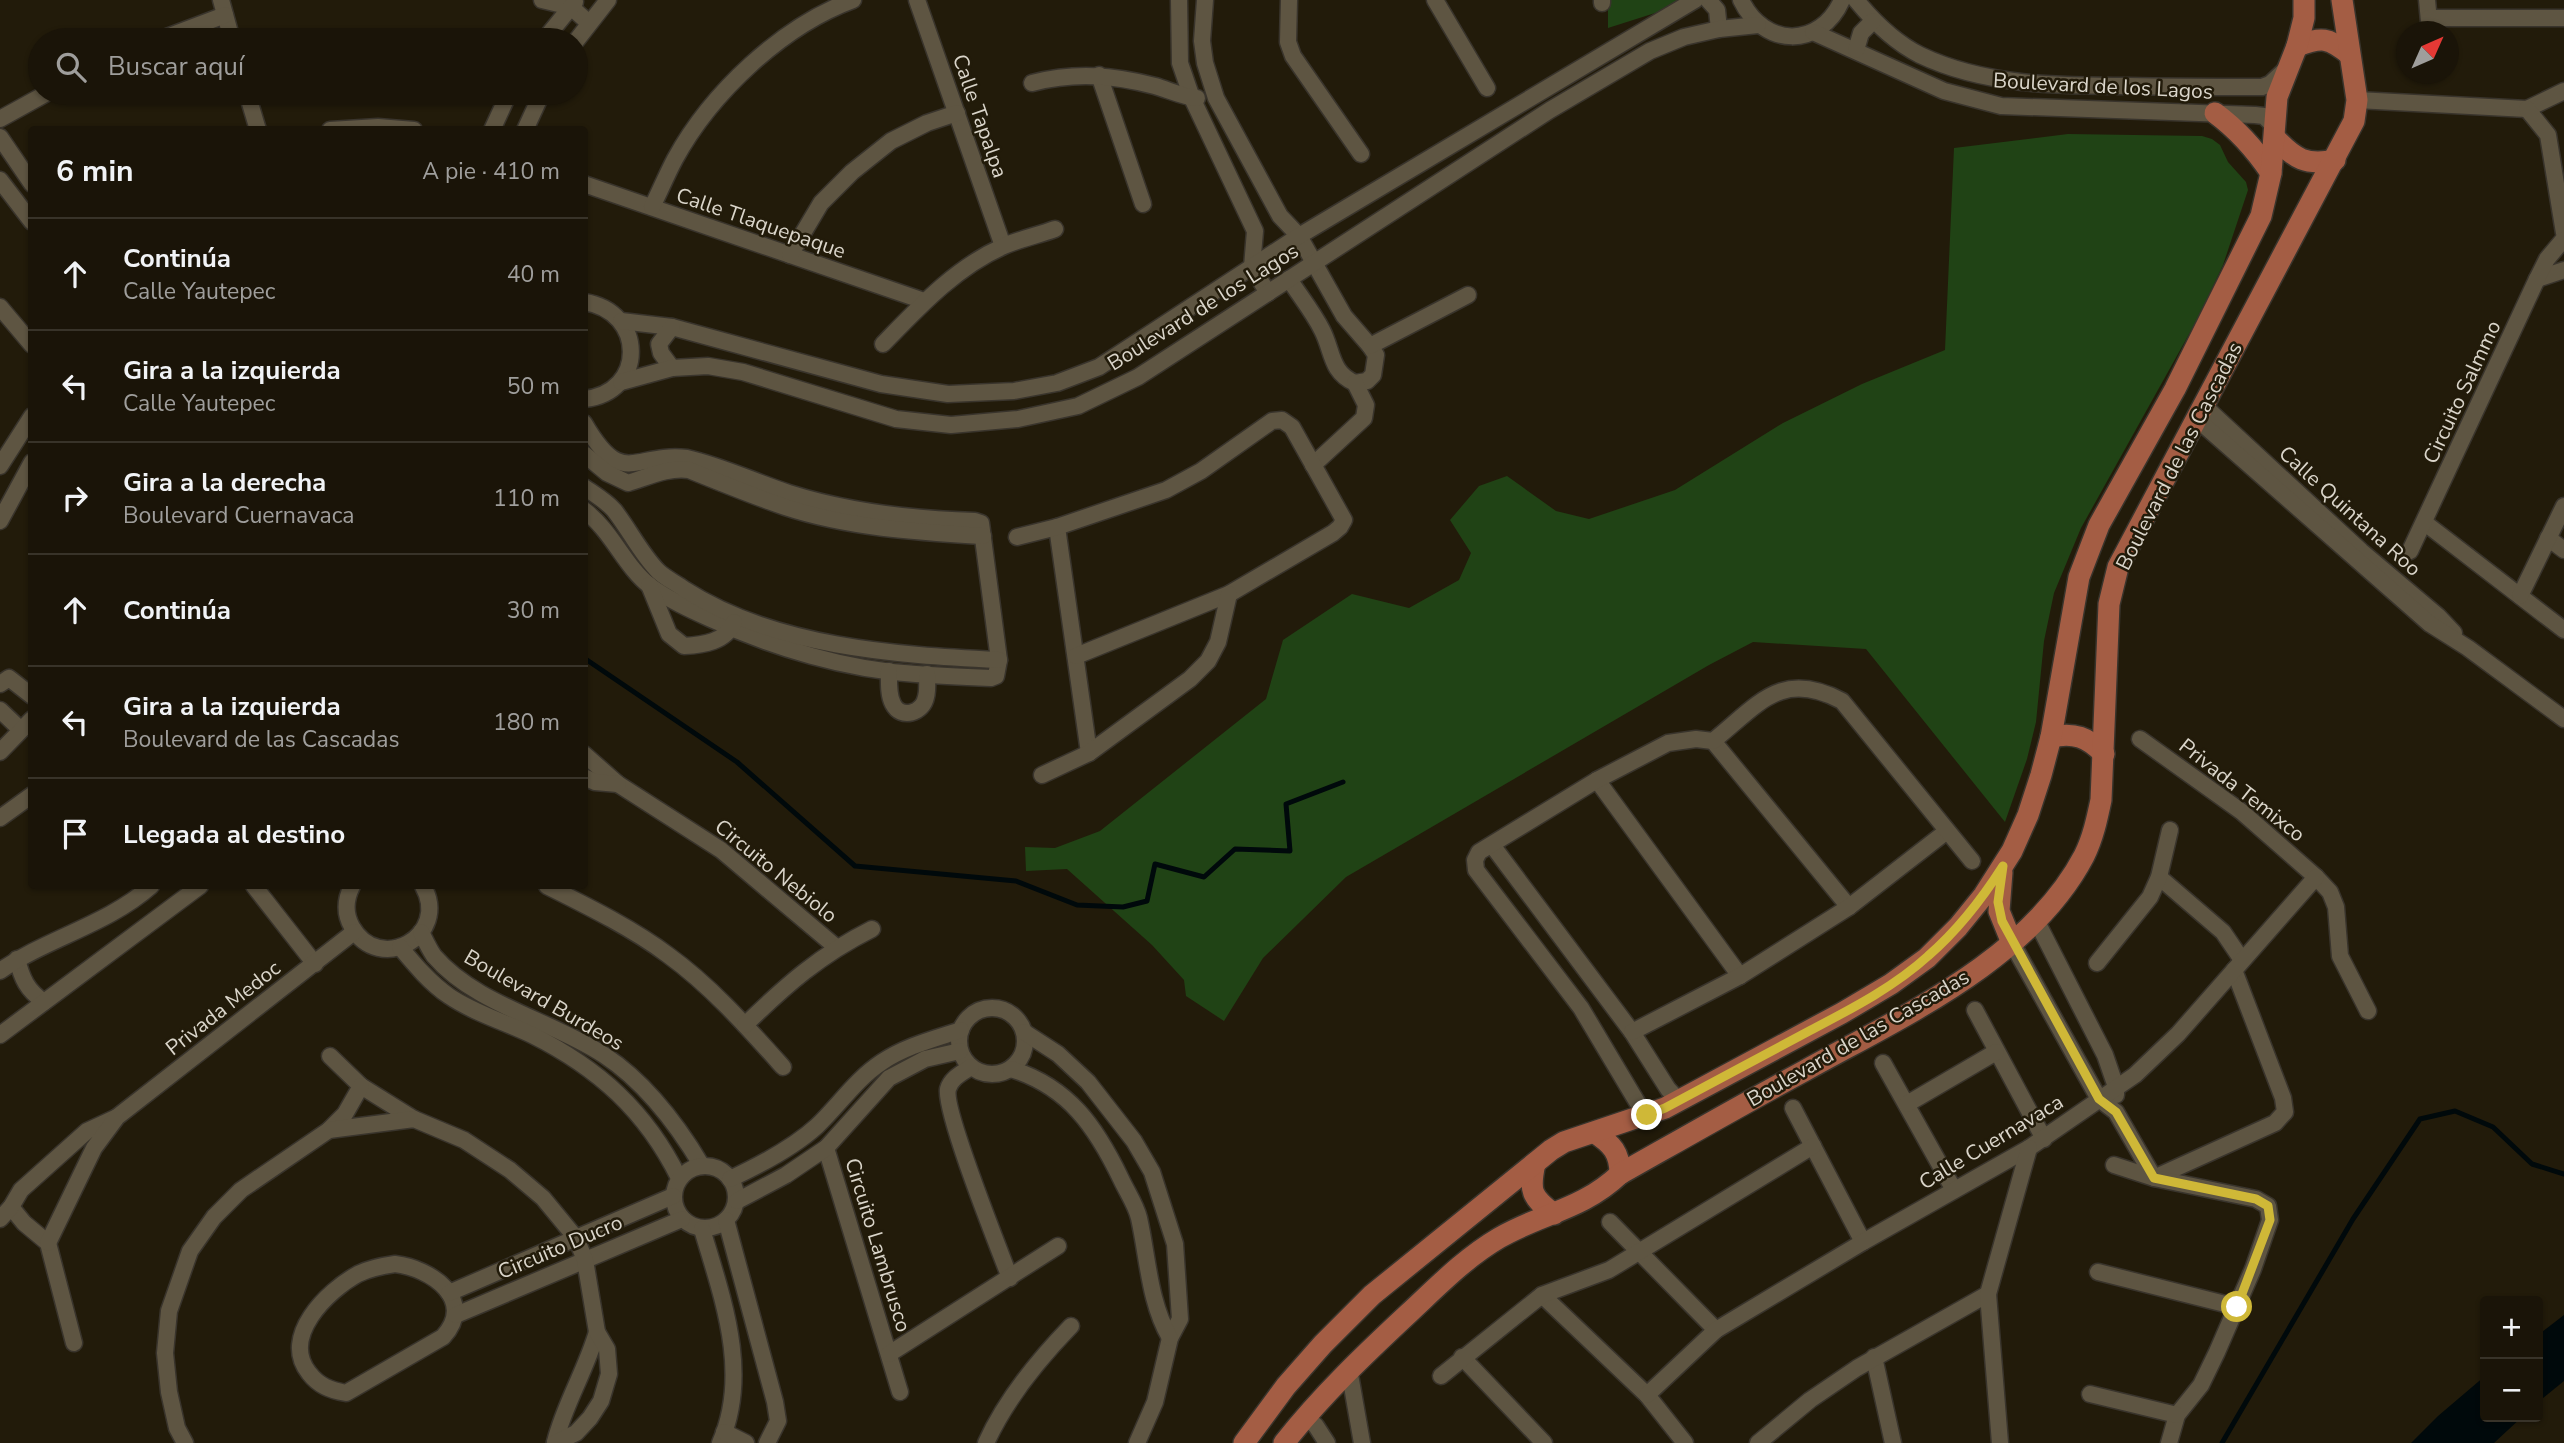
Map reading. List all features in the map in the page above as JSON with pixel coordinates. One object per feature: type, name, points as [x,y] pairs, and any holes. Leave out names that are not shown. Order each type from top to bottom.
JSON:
[{"type":"main road","name":"Boulevard de las Cascadas","points":[[1244,1443],[1286,1386],[1372,1295],[1535,1163],[1564,1142],[1647,1115],[1679,1101],[1891,984],[1927,958],[1958,927],[1984,895],[2003,866],[2028,815],[2051,737],[2079,577],[2099,525],[2175,389],[2261,216],[2271,173],[2277,97],[2297,46],[2304,18],[2304,0]]},
{"type":"main road","name":"Boulevard de las Cascadas","points":[[1284,1443],[1349,1369],[1458,1267],[1500,1238],[1592,1197],[1620,1174],[1924,1005],[2012,943],[2036,920],[2065,885],[2084,856],[2097,819],[2104,754],[2109,604],[2119,567],[2354,121],[2357,100],[2342,0]]},
{"type":"main road","points":[[2297,46],[2322,39],[2334,43],[2349,54]]},
{"type":"main road","points":[[2216,113],[2258,153],[2271,173]]},
{"type":"main road","points":[[2275,132],[2289,152],[2304,161],[2318,163],[2335,160]]},
{"type":"main road","points":[[2051,737],[2066,734],[2081,736],[2094,743],[2104,754]]},
{"type":"main road","points":[[2003,866],[1999,911],[2012,943]]},
{"type":"main road","points":[[1595,1133],[1616,1150],[1620,1174]]},
{"type":"main road","points":[[1535,1163],[1531,1183],[1533,1193],[1538,1202],[1554,1214]]},
{"type":"street","points":[[542,0],[574,3],[589,23]]},
{"type":"street","points":[[585,28],[608,0]]},
{"type":"street","points":[[652,207],[676,157],[709,107],[751,64],[792,32],[853,0]]},
{"type":"street","name":"Calle Tapalpa","points":[[918,0],[1003,246]]},
{"type":"street","points":[[1179,0],[1180,63],[1192,98],[1255,231],[1252,267],[1268,293]]},
{"type":"street","points":[[1205,0],[1202,41],[1205,63],[1216,98],[1280,216],[1299,236],[1344,316],[1376,355],[1373,375],[1367,381],[1355,383]]},
{"type":"street","points":[[1289,0],[1288,42],[1293,56],[1361,154]]},
{"type":"street","points":[[1435,0],[1487,88]]},
{"type":"street","name":"Boulevard de los Lagos","points":[[621,321],[672,327],[881,384],[948,394],[1014,391],[1057,383],[1099,367],[1299,236],[1695,0]]},
{"type":"street","points":[[1708,0],[1717,10],[1719,29]]},
{"type":"street","points":[[1741,0],[1758,25],[1771,33],[1785,36],[1814,32],[1836,13],[1842,0]]},
{"type":"street","name":"Boulevard de los Lagos","points":[[1856,0],[1873,21],[1895,40],[1921,55],[1977,76],[2040,84],[2262,88],[2288,67]]},
{"type":"street","points":[[2427,0],[2430,21]]},
{"type":"street","points":[[554,28],[574,3]]},
{"type":"street","points":[[182,28],[223,7],[229,28]]},
{"type":"street","points":[[2459,23],[2564,18]]},
{"type":"street","points":[[1856,50],[1861,33],[1873,21]]},
{"type":"street","name":"Boulevard de los Lagos","points":[[588,402],[609,392],[621,382],[672,368],[708,366],[743,372],[895,419],[951,425],[1018,419],[1078,406],[1138,377],[1550,110],[1650,51],[1684,37],[1719,29],[1758,25]]},
{"type":"street","name":"Boulevard de los Lagos","points":[[1814,32],[1944,91],[2001,106],[2264,117],[2275,132]]},
{"type":"street","points":[[1099,75],[1143,204]]},
{"type":"street","points":[[1032,83],[1060,76],[1099,75],[1130,80],[1192,98],[1216,98]]},
{"type":"street","points":[[2357,100],[2527,109],[2564,91]]},
{"type":"street","points":[[0,119],[28,104]]},
{"type":"street","points":[[251,105],[257,126]]},
{"type":"street","points":[[494,126],[503,105]]},
{"type":"street","points":[[527,126],[536,105]]},
{"type":"street","points":[[2527,109],[2548,135],[2564,241]]},
{"type":"street","points":[[790,255],[821,203],[852,172],[891,141],[927,123],[957,113]]},
{"type":"street","points":[[2548,135],[2564,128]]},
{"type":"street","points":[[2,145],[28,179]]},
{"type":"street","points":[[1230,176],[1252,166]]},
{"type":"street","points":[[0,180],[28,217]]},
{"type":"street","name":"Calle Tlaquepaque","points":[[588,185],[924,301]]},
{"type":"street","points":[[1255,231],[1280,216]]},
{"type":"street","points":[[884,344],[924,301],[955,275],[1003,246],[1055,229]]},
{"type":"street","name":"Circuito Salmmo","points":[[2410,551],[2537,279],[2547,260],[2564,241]]},
{"type":"street","points":[[2537,279],[2564,270]]},
{"type":"street","points":[[1289,279],[1323,332],[1339,373],[1355,383],[1366,405],[1364,418],[1313,465]]},
{"type":"street","points":[[1370,346],[1468,295]]},
{"type":"street","points":[[588,303],[611,311],[629,335],[632,351],[629,367],[621,382]]},
{"type":"street","points":[[0,307],[28,340]]},
{"type":"street","points":[[672,327],[659,344],[661,353],[672,368]]},
{"type":"street","name":"Calle Quintana Roo","points":[[2200,412],[2430,624],[2468,648],[2564,719]]},
{"type":"street","points":[[1017,537],[1057,527],[1166,490],[1202,471],[1272,421],[1282,420],[1292,427],[1344,520],[1340,527],[1229,594],[1076,656]]},
{"type":"street","points":[[0,466],[28,422]]},
{"type":"street","points":[[588,430],[596,444],[618,461],[635,465],[675,457],[687,458],[791,494],[880,514],[981,523],[999,671],[991,678],[921,674],[820,657],[776,645],[734,623],[696,596],[653,578],[600,521],[588,513]]},
{"type":"street","points":[[588,457],[607,473],[628,483],[665,471],[689,470],[787,507],[848,522],[912,532],[983,536]]},
{"type":"street","points":[[600,521],[628,483],[635,465]]},
{"type":"street","points":[[0,521],[28,469]]},
{"type":"street","points":[[588,490],[612,508],[653,578],[669,634],[676,642],[684,646],[699,645],[720,639],[734,623]]},
{"type":"street","points":[[2520,596],[2564,506]]},
{"type":"street","points":[[2425,523],[2564,630]]},
{"type":"street","points":[[1057,527],[1089,753]]},
{"type":"street","points":[[2548,538],[2564,550]]},
{"type":"street","points":[[1042,775],[1089,753],[1190,679],[1208,661],[1218,642],[1229,594]]},
{"type":"street","points":[[734,623],[870,651],[999,660]]},
{"type":"street","points":[[820,657],[822,640]]},
{"type":"street","points":[[889,670],[893,705],[903,714],[910,714],[924,705],[927,696],[917,656]]},
{"type":"street","points":[[0,684],[9,678],[28,693]]},
{"type":"street","points":[[1713,741],[1771,694],[1797,687],[1822,690],[1842,701],[1972,861]]},
{"type":"street","points":[[0,710],[26,724],[0,752]]},
{"type":"street","points":[[1647,1115],[1581,1008],[1476,870],[1475,860],[1479,852],[1597,780],[1668,743],[1696,739],[1713,741],[1849,907]]},
{"type":"street","name":"Privada Temixco","points":[[2140,739],[2242,812],[2330,892],[2336,906],[2340,956],[2368,1011]]},
{"type":"street","name":"Circuito Nebiolo","points":[[588,758],[618,784],[721,850],[836,947]]},
{"type":"street","name":"Circuito Nebiolo","points":[[588,779],[618,784]]},
{"type":"street","points":[[1597,780],[1740,976]]},
{"type":"street","points":[[0,818],[28,798]]},
{"type":"street","points":[[2097,963],[2144,906],[2159,877],[2170,830]]},
{"type":"street","points":[[1632,1032],[1740,976],[1849,907],[1947,831]]},
{"type":"street","points":[[1492,845],[1632,1032],[1668,1089],[1679,1101]]},
{"type":"street","points":[[2154,1178],[2275,1123],[2285,1112],[2283,1098],[2238,965],[2222,932],[2159,877]]},
{"type":"street","name":"Calle Cuernavaca","points":[[1647,1395],[1716,1331],[1863,1242],[2029,1149],[2134,1075],[2178,1034],[2316,877]]},
{"type":"street","points":[[0,971],[17,959],[110,915],[147,889]]},
{"type":"street","points":[[0,1035],[196,889]]},
{"type":"street","points":[[256,889],[315,964]]},
{"type":"street","points":[[351,889],[346,908],[348,920],[355,932],[363,941],[374,947],[387,949],[408,944],[421,932],[429,915],[429,889]]},
{"type":"street","points":[[553,889],[668,955],[745,1025],[783,1068]]},
{"type":"street","points":[[2036,920],[2105,1055],[2116,1087],[2116,1112]]},
{"type":"street","name":"Circuito Nebiolo","points":[[745,1025],[779,992],[836,947],[872,929]]},
{"type":"street","name":"Privada Medoc","points":[[117,1117],[94,1148],[48,1242],[6,1213],[21,1190],[87,1131],[117,1117],[355,932]]},
{"type":"street","name":"Boulevard Burdeos","points":[[421,932],[432,953],[450,972],[470,986],[603,1054],[630,1075],[680,1129],[702,1166]]},
{"type":"street","points":[[2012,943],[2099,1099],[2116,1112],[2154,1178]]},
{"type":"street","name":"Boulevard Burdeos","points":[[400,947],[433,983],[450,997],[533,1036],[596,1073],[642,1119],[679,1178]]},
{"type":"street","points":[[17,959],[22,978],[30,993],[44,1002]]},
{"type":"street","points":[[1581,1008],[1603,994]]},
{"type":"street","points":[[2054,1014],[2076,1000]]},
{"type":"street","points":[[993,1008],[1009,1013],[1021,1024],[1024,1032],[1024,1052],[1011,1069],[991,1075],[971,1067],[960,1051],[961,1030],[973,1014],[993,1008]]},
{"type":"street","points":[[1975,1010],[2044,1139]]},
{"type":"street","points":[[730,1178],[755,1167],[815,1127],[864,1076],[882,1062],[906,1048],[961,1030]]},
{"type":"street","points":[[1024,1032],[1058,1054],[1088,1082],[1113,1111],[1152,1172],[1175,1244],[1180,1319],[1170,1338],[1155,1402],[1137,1443]]},
{"type":"street","points":[[737,1201],[786,1175],[826,1148],[889,1078],[925,1059],[960,1051]]},
{"type":"street","points":[[1907,1104],[1996,1052]]},
{"type":"street","points":[[330,1056],[361,1086],[414,1119],[464,1140],[510,1170],[543,1198],[576,1238],[585,1260],[597,1332],[607,1349],[609,1374],[601,1401],[576,1433],[555,1443]]},
{"type":"street","points":[[1884,1063],[1954,1190]]},
{"type":"street","points":[[971,1067],[955,1077],[947,1098],[1010,1278]]},
{"type":"street","points":[[1011,1069],[1045,1082],[1082,1114],[1110,1156],[1138,1214],[1159,1319],[1170,1338]]},
{"type":"street","points":[[185,1443],[177,1428],[169,1392],[165,1353],[169,1311],[190,1251],[214,1217],[241,1190],[329,1130],[345,1114],[361,1086]]},
{"type":"street","points":[[1793,1108],[1863,1242]]},
{"type":"street","points":[[329,1130],[414,1119]]},
{"type":"street","points":[[1441,1376],[1542,1295],[1609,1270],[1813,1146]]},
{"type":"street","name":"Circuito Lambrusco","points":[[826,1148],[900,1392]]},
{"type":"street","points":[[2000,1443],[1988,1294],[2029,1149]]},
{"type":"street","points":[[709,1165],[724,1171],[735,1184],[737,1201],[731,1216],[718,1227],[702,1229],[682,1219],[676,1210],[673,1196],[679,1178],[692,1167],[702,1166],[709,1165]]},
{"type":"street","points":[[2114,1165],[2154,1178],[2256,1199],[2268,1206],[2270,1220],[2237,1307],[2201,1385],[2177,1415],[2169,1443]]},
{"type":"street","name":"Circuito Ducro","points":[[673,1196],[449,1293],[430,1276],[411,1266],[377,1266],[357,1275],[335,1291],[314,1312],[303,1330],[299,1347],[302,1364],[316,1381],[330,1390],[346,1393],[443,1337],[452,1327],[456,1315],[682,1219]]},
{"type":"street","points":[[1138,1214],[1164,1207]]},
{"type":"street","points":[[726,1220],[775,1402],[778,1421],[767,1443]]},
{"type":"street","points":[[1611,1222],[1716,1331]]},
{"type":"street","points":[[702,1229],[730,1325],[734,1390],[722,1438],[746,1443]]},
{"type":"street","points":[[48,1242],[74,1343]]},
{"type":"street","name":"Circuito Lambrusco","points":[[889,1354],[1058,1246]]},
{"type":"street","points":[[2098,1272],[2237,1307]]},
{"type":"street","points":[[449,1293],[456,1315]]},
{"type":"street","points":[[1758,1443],[1810,1400],[1874,1357],[1988,1294]]},
{"type":"street","points":[[1542,1295],[1647,1395],[1685,1443]]},
{"type":"street","points":[[986,1443],[994,1425],[1026,1376],[1071,1326]]},
{"type":"street","points":[[555,1443],[560,1423],[589,1360],[597,1332]]},
{"type":"street","points":[[1462,1357],[1545,1443]]},
{"type":"street","points":[[1874,1357],[1893,1443]]},
{"type":"street","points":[[1349,1369],[1362,1443]]},
{"type":"street","points":[[2090,1394],[2177,1415]]},
{"type":"street","points":[[1305,1416],[1316,1426],[1327,1443]]},
{"type":"green space","points":[[1608,0],[1685,0],[1674,7],[1608,28]]},
{"type":"green space","points":[[2068,134],[2202,136],[2212,139],[2220,145],[2228,162],[2246,182],[2248,190],[2223,265],[2198,318],[2081,528],[2054,593],[2044,641],[2036,722],[2027,759],[2005,822],[1866,649],[1753,642],[1346,877],[1263,958],[1224,1021],[1186,996],[1184,980],[1152,945],[1067,869],[1026,871],[1025,847],[1055,848],[1100,831],[1266,699],[1283,640],[1352,594],[1409,608],[1459,580],[1471,553],[1450,520],[1479,486],[1507,476],[1556,511],[1589,519],[1675,490],[1783,423],[1862,384],[1945,350],[1954,148]]},
{"type":"shaded area","points":[[2564,1315],[2564,1381],[2543,1398],[2543,1359],[2543,1331]]},
{"type":"shaded area","points":[[2480,1380],[2480,1422],[2517,1422],[2494,1443],[2411,1443]]},
{"type":"waterway","points":[[588,661],[737,762],[855,866],[1016,881],[1077,905],[1123,907],[1147,901],[1155,864],[1204,877],[1235,849],[1290,851],[1286,804],[1343,782]]},
{"type":"waterway","points":[[2222,1443],[2353,1219],[2420,1119],[2455,1111],[2493,1127],[2532,1164],[2564,1174]]},
{"type":"route","points":[[1647,1115],[1665,1108],[1842,1013],[1891,984],[1927,958],[1958,927],[2003,866],[1999,911],[2012,943],[2099,1099],[2116,1112],[2154,1178],[2256,1199],[2268,1206],[2270,1220],[2237,1307]]}]
